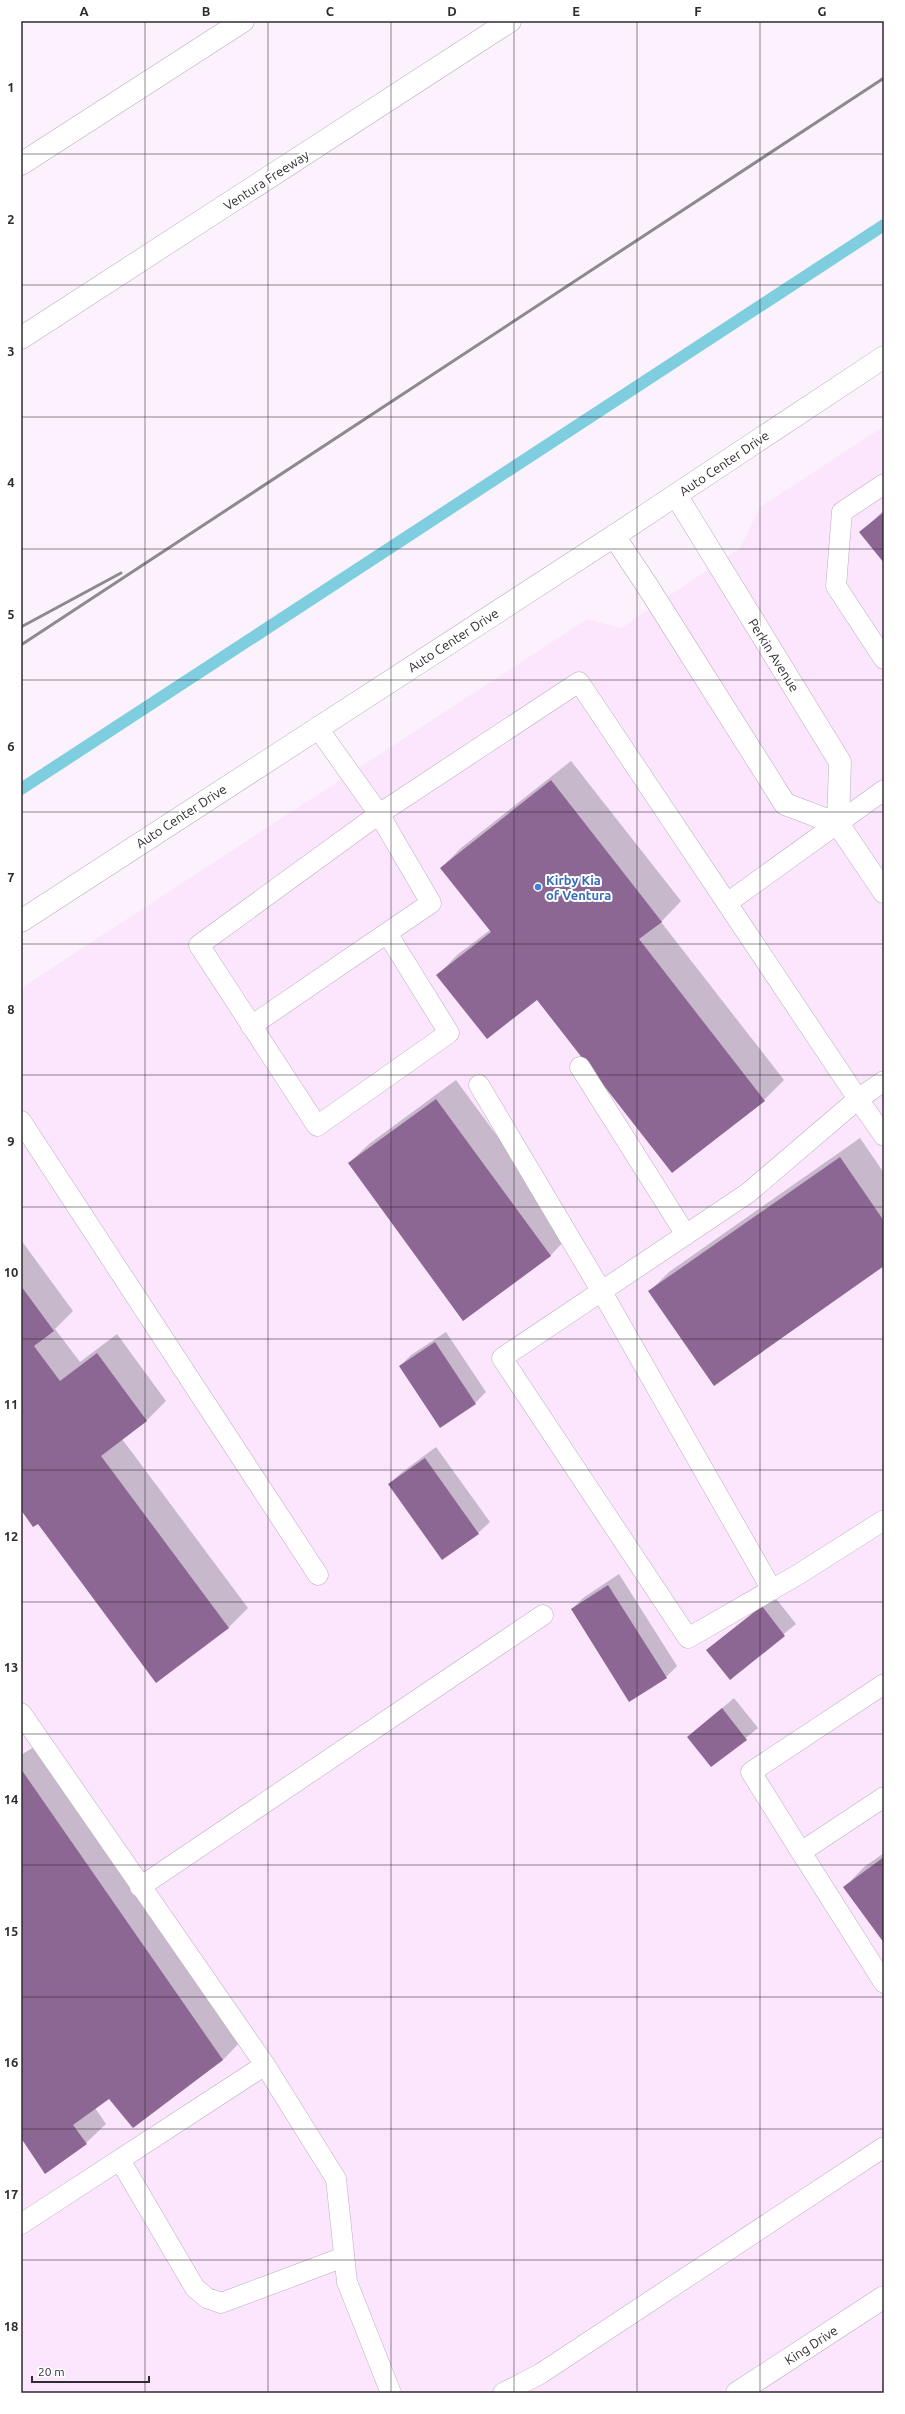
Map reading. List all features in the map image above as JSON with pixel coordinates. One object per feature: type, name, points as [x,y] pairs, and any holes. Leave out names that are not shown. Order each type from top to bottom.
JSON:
[{"type":"main road","points":[[21,164],[243,21]]},
{"type":"main road","name":"Ventura Freeway","points":[[21,338],[510,21]]},
{"type":"main road","name":"Auto Center Drive","points":[[21,921],[614,536],[884,357]]},
{"type":"main road","name":"Perkin Avenue","points":[[676,495],[840,762],[838,824]]},
{"type":"main road","points":[[614,536],[648,587],[785,804],[838,824],[884,892]]},
{"type":"main road","name":"King Drive","points":[[737,2393],[884,2297]]},
{"type":"lane","points":[[884,484],[842,512],[836,586],[884,659]]},
{"type":"lane","points":[[387,933],[450,1033],[317,1126],[199,945],[379,814],[579,682],[884,1136]]},
{"type":"lane","points":[[251,1026],[431,903],[379,814],[318,727]]},
{"type":"lane","points":[[727,903],[884,790]]},
{"type":"lane","points":[[580,1067],[686,1236]]},
{"type":"lane","points":[[884,1081],[858,1099],[748,1194],[502,1358],[688,1638],[772,1590],[884,1520]]},
{"type":"lane","points":[[479,1085],[602,1292],[772,1590]]},
{"type":"lane","points":[[21,1121],[318,1575]]},
{"type":"lane","points":[[140,1887],[543,1615]]},
{"type":"lane","points":[[884,1684],[751,1772],[884,1983]]},
{"type":"lane","points":[[21,1713],[140,1887],[265,2065],[336,2179],[347,2282],[391,2393]]},
{"type":"lane","points":[[801,1852],[884,1797]]},
{"type":"lane","points":[[21,2224],[265,2065]]},
{"type":"lane","points":[[503,2393],[540,2374],[884,2147]]},
{"type":"lane","points":[[120,2160],[195,2288],[207,2298],[221,2303],[344,2256]]},
{"type":"shaded area","points":[[884,426],[884,2393],[21,2393],[21,988],[587,619],[621,628],[740,548],[760,507]]},
{"type":"building","points":[[884,512],[884,563],[859,532]]},
{"type":"building","points":[[551,780],[662,922],[639,939],[765,1101],[672,1173],[537,1000],[487,1039],[436,975],[491,932],[440,868]]},
{"type":"building","points":[[436,1099],[551,1256],[463,1321],[348,1163]]},
{"type":"building","points":[[840,1157],[884,1221],[884,1266],[714,1386],[648,1291]]},
{"type":"building","points":[[21,1286],[54,1331],[34,1346],[60,1381],[97,1353],[147,1421],[101,1456],[229,1628],[156,1683],[38,1524],[33,1527],[21,1510]]},
{"type":"building","points":[[435,1342],[476,1404],[440,1428],[399,1366]]},
{"type":"building","points":[[425,1458],[479,1534],[442,1560],[388,1484]]},
{"type":"building","points":[[608,1585],[667,1678],[629,1702],[571,1609]]},
{"type":"building","points":[[762,1606],[785,1636],[730,1680],[706,1650]]},
{"type":"building","points":[[722,1708],[747,1740],[711,1767],[687,1737]]},
{"type":"building","points":[[21,1769],[223,2060],[133,2128],[109,2099],[73,2125],[87,2144],[45,2174],[21,2138]]},
{"type":"building","points":[[884,1857],[884,1943],[843,1887]]},
{"type":"waterway","points":[[21,789],[884,225]]},
{"type":"railway","points":[[21,645],[884,78]]},
{"type":"railway","points":[[21,627],[121,573]]},
{"type":"place","name":"Kirby Kia of Ventura","points":[[538,887]]}]
